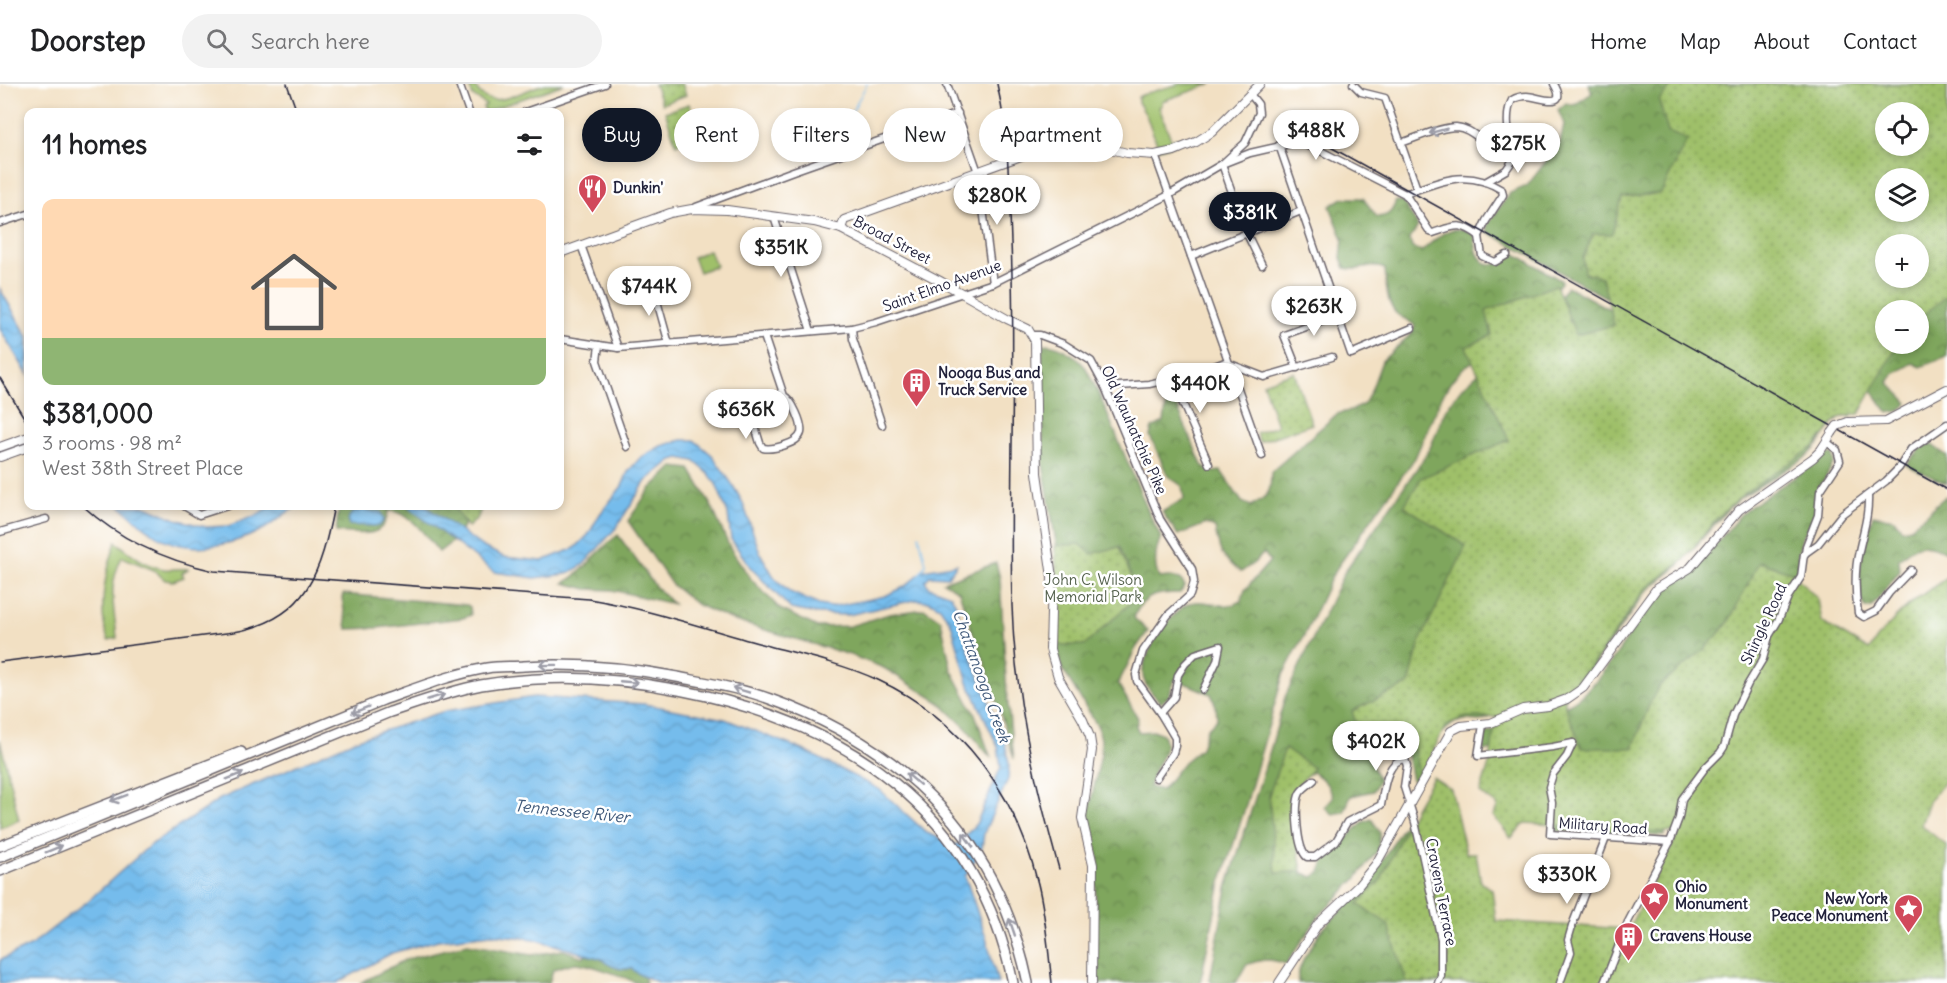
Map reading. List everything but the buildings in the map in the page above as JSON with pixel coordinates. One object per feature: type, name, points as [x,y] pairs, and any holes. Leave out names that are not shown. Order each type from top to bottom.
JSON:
[{"type":"highway","points":[[0,857],[383,700],[436,681],[488,668],[593,664],[658,673],[729,687],[770,699],[828,723],[861,741],[901,770],[925,789],[954,820],[982,860],[1014,929],[1028,983]]},
{"type":"highway","points":[[0,871],[429,699],[482,685],[546,678],[588,678],[657,686],[722,698],[798,724],[863,759],[894,781],[920,804],[946,834],[973,873],[995,919],[1009,962],[1013,983]]},
{"type":"highway","points":[[0,846],[256,746],[273,746]]},
{"type":"main road","points":[[841,229],[844,220],[1046,147],[1068,143],[1090,143],[1127,153],[1155,155],[1196,142],[1211,133],[1260,84]]},
{"type":"main road","name":"Broad Street","points":[[564,251],[670,213],[692,209],[727,210],[814,222],[841,229],[1022,325],[1032,335]]},
{"type":"main road","points":[[1032,335],[1035,352],[1037,473],[1052,577],[1050,649],[1058,677],[1083,720],[1090,737],[1092,750],[1083,818],[1093,865],[1092,983]]},
{"type":"main road","points":[[1279,983],[1318,924],[1358,886],[1376,864],[1452,731],[1461,726],[1482,725],[1516,712],[1558,703],[1583,688],[1657,588],[1690,568],[1739,510],[1813,458],[1837,426],[1848,422],[1886,421],[1898,417],[1947,389]]},
{"type":"main road","points":[[0,447],[24,438]]},
{"type":"main road","points":[[0,457],[24,448]]},
{"type":"street","points":[[459,84],[468,108]]},
{"type":"street","points":[[536,108],[605,84]]},
{"type":"street","points":[[947,84],[956,108]]},
{"type":"street","points":[[1353,84],[1361,92],[1385,98],[1417,189]]},
{"type":"street","points":[[1485,182],[1506,170],[1513,160],[1508,112],[1512,100],[1525,95],[1549,102],[1558,95],[1554,84]]},
{"type":"street","name":"Saint Elmo Avenue","points":[[564,340],[618,348],[852,328],[963,294],[993,283],[1169,195],[1222,164],[1245,143],[1259,113],[1258,104],[1250,94]]},
{"type":"street","points":[[1401,143],[1455,127],[1467,131],[1496,148],[1503,150],[1511,146]]},
{"type":"street","points":[[692,209],[883,140]]},
{"type":"street","points":[[967,140],[978,172],[993,283]]},
{"type":"street","points":[[1262,265],[1246,232],[1222,164],[1279,145],[1298,142],[1406,194],[1430,232],[1460,225],[1479,236]]},
{"type":"street","points":[[1279,145],[1351,354],[1412,328]]},
{"type":"street","points":[[1155,155],[1262,456]]},
{"type":"street","points":[[1406,194],[1455,177],[1485,182],[1502,190],[1503,195],[1479,236],[1482,256],[1495,262],[1506,255]]},
{"type":"street","points":[[1191,256],[1246,232],[1301,212]]},
{"type":"street","points":[[2,223],[24,215]]},
{"type":"street","points":[[774,217],[811,331]]},
{"type":"street","points":[[581,245],[618,348]]},
{"type":"street","points":[[652,284],[669,344]]},
{"type":"street","points":[[1296,368],[1284,335],[1337,316]]},
{"type":"street","points":[[852,328],[853,339],[882,425]]},
{"type":"street","name":"Old Wauhatchie Pike","points":[[1032,335],[1040,335],[1064,344],[1090,361],[1105,387],[1160,519],[1192,569],[1194,582],[1190,595],[1168,615],[1143,651],[1136,675],[1137,681],[1175,738],[1175,746],[1156,778]]},
{"type":"street","points":[[764,336],[784,396],[789,398],[793,404],[802,429],[797,440],[769,449],[763,448],[751,413],[755,408],[784,396]]},
{"type":"street","points":[[599,345],[597,361],[627,447]]},
{"type":"street","points":[[1105,387],[1136,387],[1196,373],[1225,362],[1264,377],[1332,357]]},
{"type":"street","points":[[1196,373],[1193,381],[1181,390],[1180,397],[1209,464]]},
{"type":"street","points":[[1804,554],[1818,544],[1842,514],[1886,482],[1899,468],[1911,449],[1947,424]]},
{"type":"street","name":"Shingle Road","points":[[1670,842],[1682,799],[1724,747],[1733,715],[1763,659],[1769,636],[1788,597],[1801,577],[1806,546],[1818,515],[1820,491],[1840,461],[1836,450],[1827,442]]},
{"type":"street","points":[[1868,495],[1868,508],[1855,579],[1858,613],[1864,617],[1876,611],[1888,593],[1911,570]]},
{"type":"street","points":[[191,510],[199,515],[215,510]]},
{"type":"street","points":[[0,532],[46,519]]},
{"type":"street","points":[[1160,713],[1174,697],[1178,675],[1185,664],[1195,654],[1220,646],[1217,661],[1203,690]]},
{"type":"street","name":"Military Road","points":[[1482,725],[1478,756],[1573,743],[1567,756],[1553,774],[1549,788],[1552,819],[1550,834],[1670,842]]},
{"type":"street","name":"Cravens Terrace","points":[[1314,780],[1301,793],[1297,807],[1301,849],[1307,857],[1315,857],[1336,841],[1347,822],[1381,806],[1387,776],[1393,764],[1400,759],[1405,759],[1407,766],[1404,787],[1415,822],[1441,939],[1441,976],[1438,983]]},
{"type":"street","points":[[1560,983],[1570,952],[1568,940],[1573,922],[1606,838]]},
{"type":"street","points":[[1604,983],[1628,922],[1670,842]]},
{"type":"green space","points":[[468,84],[474,84],[480,94],[487,99],[496,100],[545,84],[564,84],[496,108],[483,108],[486,105],[473,96]]},
{"type":"green space","points":[[654,84],[682,84],[686,95],[662,104]]},
{"type":"green space","points":[[1179,84],[1212,84],[1162,101],[1159,107],[1171,139],[1176,138],[1177,141],[1176,144],[1159,149],[1146,115],[1138,102],[1138,97]]},
{"type":"green space","points":[[1589,84],[1947,84],[1947,356],[1921,367],[1913,363],[1894,374],[1888,382],[1908,403],[1899,411],[1888,413],[1873,392],[1865,388],[1844,402],[1851,417],[1841,417],[1834,424],[1488,232],[1487,225],[1510,193],[1527,186],[1560,143],[1564,124],[1558,110],[1566,103],[1574,105],[1592,93]]},
{"type":"green space","points":[[1673,84],[1947,84],[1947,296],[1929,310],[1929,300],[1875,300],[1875,354],[1892,354],[1859,414],[1839,418],[1814,447],[1746,492],[1717,518],[1684,560],[1645,589],[1599,656],[1566,691],[1565,706],[1582,748],[1633,748],[1649,705],[1659,686],[1705,649],[1728,623],[1759,562],[1791,572],[1818,599],[1822,622],[1869,650],[1904,610],[1947,578],[1947,778],[1929,801],[1921,825],[1947,846],[1947,983],[1407,983],[1388,924],[1358,904],[1380,881],[1415,808],[1433,777],[1451,789],[1466,853],[1476,853],[1481,883],[1492,889],[1496,921],[1628,929],[1679,833],[1525,823],[1511,838],[1493,816],[1498,806],[1480,793],[1490,761],[1496,717],[1465,717],[1446,725],[1423,772],[1419,773],[1411,736],[1365,754],[1352,711],[1409,684],[1420,641],[1466,546],[1404,506],[1421,478],[1509,440],[1466,347],[1492,335],[1486,311],[1556,285],[1576,335],[1614,325],[1602,277],[1584,273],[1583,258],[1593,234],[1612,234],[1622,198],[1661,193],[1687,140],[1668,132],[1659,101]]},
{"type":"green space","points":[[689,104],[691,108],[677,108]]},
{"type":"green space","points":[[674,109],[674,138],[665,112]]},
{"type":"green space","points":[[1343,198],[1363,198],[1377,217],[1390,213],[1396,201],[1403,202],[1418,226],[1410,239],[1412,248],[1422,251],[1440,235],[1459,229],[1475,235],[1478,254],[1483,261],[1496,264],[1504,259],[1509,250],[1562,281],[1532,321],[1462,369],[1450,383],[1441,398],[1415,458],[1334,572],[1283,675],[1221,883],[1200,983],[1094,983],[1096,883],[1099,868],[1089,823],[1089,811],[1101,754],[1101,739],[1098,727],[1063,670],[1054,643],[1055,602],[1063,596],[1060,551],[1056,543],[1043,464],[1042,345],[1049,344],[1059,347],[1076,357],[1086,368],[1161,537],[1156,558],[1159,578],[1180,579],[1185,586],[1180,593],[1152,596],[1141,604],[1134,618],[1148,631],[1136,648],[1118,684],[1138,718],[1136,726],[1139,732],[1155,731],[1163,734],[1165,749],[1149,787],[1162,790],[1184,762],[1201,748],[1207,729],[1217,719],[1216,706],[1211,694],[1175,679],[1169,696],[1161,703],[1144,680],[1145,661],[1150,650],[1171,618],[1186,605],[1202,602],[1228,606],[1241,601],[1245,590],[1270,561],[1264,553],[1241,572],[1222,554],[1215,528],[1206,524],[1178,535],[1162,512],[1184,499],[1182,486],[1168,476],[1150,436],[1152,428],[1164,422],[1167,398],[1174,400],[1202,465],[1212,472],[1221,471],[1242,502],[1251,506],[1268,493],[1271,485],[1271,472],[1337,414],[1353,410],[1364,404],[1382,361],[1412,333],[1415,326],[1398,315],[1391,306],[1387,294],[1385,269],[1380,267],[1345,268],[1341,258],[1343,239],[1330,206]]},
{"type":"green space","points":[[709,250],[716,266],[699,272],[693,257]]},
{"type":"green space","points":[[1567,286],[1828,429],[1808,456],[1740,498],[1730,507],[1676,568],[1646,592],[1589,672],[1565,693],[1516,705],[1480,721],[1465,720],[1454,723],[1438,736],[1418,781],[1412,781],[1407,755],[1391,730],[1369,747],[1368,757],[1379,780],[1373,791],[1351,796],[1344,812],[1333,814],[1324,807],[1333,798],[1328,786],[1313,772],[1306,775],[1297,785],[1292,799],[1276,824],[1273,847],[1279,859],[1293,861],[1303,873],[1313,877],[1320,872],[1325,860],[1363,822],[1372,819],[1380,833],[1378,850],[1356,879],[1319,916],[1286,964],[1270,960],[1256,961],[1246,965],[1236,983],[1212,983],[1210,980],[1227,888],[1285,697],[1345,571],[1422,461],[1430,448],[1446,409],[1461,389],[1550,309]]},
{"type":"green space","points":[[1294,372],[1312,424],[1259,442],[1256,433],[1277,426],[1263,383]]},
{"type":"green space","points":[[1932,445],[1947,456],[1947,484],[1906,465],[1922,447]]},
{"type":"green space","points":[[1829,454],[1833,455],[1834,462],[1817,493],[1815,515],[1802,538],[1798,554],[1798,570],[1783,594],[1664,836],[1556,831],[1552,745],[1483,751],[1486,733],[1508,723],[1555,710],[1580,696],[1616,655],[1655,596],[1665,587],[1692,573],[1741,514]]},
{"type":"green space","points":[[673,467],[690,469],[711,505],[730,548],[751,579],[780,609],[817,627],[850,626],[889,614],[925,609],[941,620],[951,669],[975,714],[991,758],[967,729],[939,702],[884,668],[850,655],[735,621],[698,605],[672,585],[628,521],[650,489]]},
{"type":"green space","points":[[1946,496],[1947,552],[1927,545],[1911,549],[1899,559],[1900,571],[1871,608],[1865,608],[1860,586],[1861,562],[1873,515],[1894,519],[1902,529],[1911,527]]},
{"type":"green space","points":[[339,510],[412,510],[453,541],[439,552],[410,520],[396,512],[388,511],[386,521],[376,531],[361,534],[336,532]]},
{"type":"green space","points":[[430,510],[456,510],[465,524],[460,532]]},
{"type":"green space","points":[[456,510],[481,510],[478,517],[468,527]]},
{"type":"green space","points":[[618,535],[655,586],[673,604],[612,590],[587,589],[564,583]]},
{"type":"green space","points":[[116,542],[151,565],[164,569],[188,569],[182,573],[184,577],[173,581],[165,580],[154,570],[122,557],[114,578],[113,588],[117,638],[108,640],[103,603],[109,566]]},
{"type":"green space","name":"John C. Wilson Memorial Park","points":[[1080,544],[1091,554],[1119,547],[1139,595],[1085,645],[1057,645],[1058,605],[1055,546]]},
{"type":"green space","points":[[996,563],[1000,578],[1007,696],[1014,759],[985,663],[959,591],[943,582]]},
{"type":"green space","points":[[343,594],[467,605],[470,607],[471,615],[463,618],[377,628],[347,629]]},
{"type":"green space","points":[[0,740],[19,820],[0,828]]},
{"type":"green space","points":[[1285,748],[1313,768],[1289,797],[1302,871],[1276,873],[1269,795]]},
{"type":"green space","points":[[1408,818],[1412,825],[1436,983],[1298,983],[1299,971],[1304,958],[1321,931],[1371,880]]},
{"type":"green space","points":[[467,944],[532,955],[563,950],[583,957],[585,955],[599,958],[611,965],[631,968],[644,976],[646,983],[635,983],[607,971],[576,963],[553,970],[549,983],[360,983],[407,959]]},
{"type":"water","points":[[0,289],[24,330],[24,368],[0,329]]},
{"type":"water","name":"Tennessee River","points":[[682,440],[694,440],[712,455],[743,503],[760,553],[774,577],[790,592],[819,605],[831,607],[885,596],[904,587],[924,570],[957,564],[948,577],[930,576],[925,581],[929,587],[951,595],[956,605],[967,646],[1005,742],[1009,764],[1008,779],[984,833],[982,848],[965,876],[986,937],[998,983],[659,983],[631,968],[615,967],[602,959],[534,939],[491,934],[438,940],[392,953],[337,983],[0,983],[0,960],[30,946],[89,900],[149,846],[220,799],[355,740],[445,711],[534,697],[644,704],[725,719],[803,750],[879,789],[927,833],[957,845],[976,824],[1001,767],[998,747],[968,682],[951,623],[940,607],[929,601],[915,600],[848,615],[817,614],[791,609],[751,568],[731,539],[728,514],[716,484],[709,474],[694,461],[680,458],[672,460],[646,481],[616,528],[583,565],[567,574],[535,578],[494,572],[412,510],[431,510],[483,547],[504,557],[542,561],[575,548],[588,535],[600,514],[622,486],[628,472],[640,458],[661,446]]},
{"type":"water","points":[[125,510],[155,510],[176,519],[206,527],[228,526],[265,510],[292,510],[264,529],[223,544],[193,547],[179,545],[152,533]]},
{"type":"water","points":[[361,510],[381,512],[384,520],[379,526],[349,525],[348,519],[351,514]]},
{"type":"waterway","points":[[854,108],[867,84]]},
{"type":"waterway","points":[[919,535],[926,564],[919,575]]},
{"type":"railway","points":[[287,84],[296,108]]},
{"type":"railway","points":[[997,84],[1006,143],[1011,242],[1013,333],[1011,560],[1014,640],[1027,739],[1059,869]]},
{"type":"railway","points":[[1282,120],[1947,490]]},
{"type":"railway","points":[[0,378],[24,417]]},
{"type":"railway","points":[[88,510],[128,539],[144,547],[178,561],[214,571],[589,599],[656,614],[823,660],[878,680],[908,696],[960,738],[982,763],[1000,791],[1029,851],[1038,884],[1052,983]]},
{"type":"railway","points":[[0,662],[234,632],[259,626],[279,616],[295,604],[307,588],[323,551],[333,510]]},
{"type":"place","name":"Dunkin'","points":[[592,214]]},
{"type":"place","name":"Nooga Bus and Truck Service","points":[[917,408]]},
{"type":"place","name":"Ohio Monument","points":[[1654,922]]},
{"type":"place","name":"New York Peace Monument","points":[[1909,934]]},
{"type":"place","name":"Cravens House","points":[[1629,962]]},
{"type":"water label","name":"Chattanooga Creek","points":[[982,676]]}]
